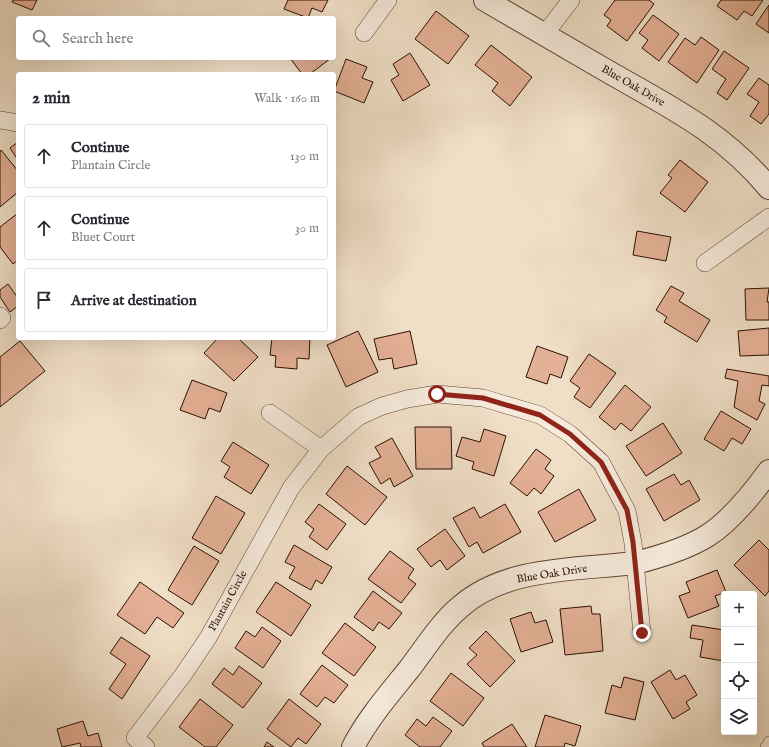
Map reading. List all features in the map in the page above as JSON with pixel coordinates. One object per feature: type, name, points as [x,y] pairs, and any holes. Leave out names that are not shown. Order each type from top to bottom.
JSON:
[{"type":"street","points":[[364,33],[388,0]]},
{"type":"street","name":"Blue Oak Drive","points":[[485,0],[686,116],[710,132],[750,166],[769,188]]},
{"type":"street","points":[[544,35],[571,0]]},
{"type":"street","points":[[0,120],[16,123]]},
{"type":"street","points":[[705,263],[769,217]]},
{"type":"street","points":[[0,316],[2,318],[0,320]]},
{"type":"street","name":"Plantain Circle","points":[[146,747],[135,738],[183,675],[208,638],[291,488],[321,449],[358,417],[382,406],[407,399],[437,394],[483,398],[540,415],[570,434],[601,462],[627,510],[635,563],[642,633]]},
{"type":"street","points":[[270,413],[321,449]]},
{"type":"street","name":"Blue Oak Drive","points":[[354,747],[375,712],[434,635],[461,606],[475,596],[497,585],[520,578],[635,563],[652,559],[680,549],[708,536],[745,500],[769,471]]},
{"type":"lane","points":[[765,747],[769,741]]},
{"type":"building","points":[[13,0],[37,0],[32,10],[12,2]]},
{"type":"building","points":[[288,0],[328,0],[322,12],[312,8],[309,16],[303,16],[284,9]]},
{"type":"building","points":[[615,0],[649,0],[654,4],[627,41],[607,26],[611,20],[604,15]]},
{"type":"building","points":[[721,0],[763,0],[752,16],[744,11],[737,20],[717,6]]},
{"type":"building","points":[[769,5],[769,33],[756,24]]},
{"type":"building","points":[[436,11],[469,36],[448,64],[415,39]]},
{"type":"building","points":[[653,15],[679,34],[659,61],[642,48],[648,40],[639,33]]},
{"type":"building","points":[[701,37],[719,50],[697,83],[668,62],[685,38],[695,45]]},
{"type":"building","points":[[491,45],[532,77],[510,106],[492,91],[498,83],[475,65]]},
{"type":"building","points":[[724,51],[749,68],[727,100],[717,93],[726,79],[712,69]]},
{"type":"building","points":[[410,53],[430,85],[403,101],[391,80],[399,75],[393,64]]},
{"type":"building","points":[[346,59],[367,67],[362,78],[373,82],[364,103],[336,92],[336,86]]},
{"type":"building","points":[[292,60],[328,60],[313,72],[300,72]]},
{"type":"building","points":[[759,78],[769,85],[769,114],[761,124],[750,116],[759,102],[747,94]]},
{"type":"building","points":[[16,144],[16,157],[10,148]]},
{"type":"building","points":[[1,150],[16,169],[16,194],[0,207]]},
{"type":"building","points":[[680,160],[708,182],[685,212],[660,193],[672,178],[668,175]]},
{"type":"building","points":[[16,215],[16,262],[13,264],[0,247],[0,227]]},
{"type":"building","points":[[637,231],[671,237],[666,261],[633,255]]},
{"type":"building","points":[[8,284],[16,295],[16,308],[10,312],[0,297],[0,290]]},
{"type":"building","points":[[671,286],[684,293],[679,301],[710,320],[697,342],[664,322],[667,317],[656,310]]},
{"type":"building","points":[[769,288],[767,302],[769,302],[769,320],[746,320],[745,289]]},
{"type":"building","points":[[769,328],[769,355],[740,356],[738,331]]},
{"type":"building","points":[[358,331],[378,372],[346,387],[327,345]]},
{"type":"building","points":[[410,331],[417,364],[394,369],[392,358],[379,360],[374,339]]},
{"type":"building","points":[[216,340],[240,340],[258,357],[234,381],[204,353]]},
{"type":"building","points":[[272,340],[310,340],[309,359],[297,358],[297,369],[275,367],[276,356],[270,355]]},
{"type":"building","points":[[20,341],[45,371],[0,407],[0,357]]},
{"type":"building","points":[[537,346],[568,357],[561,378],[550,374],[547,384],[526,377]]},
{"type":"building","points":[[589,354],[616,373],[590,408],[574,397],[580,388],[570,381]]},
{"type":"building","points":[[727,369],[769,376],[769,386],[762,385],[759,401],[765,404],[757,420],[734,407],[738,381],[725,378]]},
{"type":"building","points":[[192,380],[227,393],[220,412],[209,408],[205,419],[180,410]]},
{"type":"building","points":[[625,385],[651,407],[631,431],[621,423],[615,430],[599,417]]},
{"type":"building","points":[[721,411],[751,429],[742,444],[732,438],[724,451],[704,439]]},
{"type":"building","points":[[663,423],[682,453],[646,476],[626,446]]},
{"type":"building","points":[[415,427],[451,427],[452,469],[416,469]]},
{"type":"building","points":[[484,429],[506,436],[494,476],[472,469],[474,462],[456,456],[462,437],[480,442]]},
{"type":"building","points":[[392,438],[413,476],[394,487],[390,478],[381,484],[369,463],[381,457],[375,447]]},
{"type":"building","points":[[233,442],[269,465],[251,494],[224,477],[230,467],[221,461]]},
{"type":"building","points":[[536,449],[551,460],[545,469],[554,476],[541,494],[534,488],[527,496],[510,483]]},
{"type":"building","points":[[347,466],[387,497],[365,525],[326,494]]},
{"type":"building","points":[[674,474],[681,485],[689,480],[700,500],[664,521],[646,489]]},
{"type":"building","points":[[579,489],[596,520],[555,542],[538,512]]},
{"type":"building","points":[[216,496],[245,513],[221,554],[192,538]]},
{"type":"building","points":[[319,504],[346,524],[327,550],[309,537],[314,529],[305,522]]},
{"type":"building","points":[[505,504],[521,532],[483,553],[477,542],[469,547],[453,518],[474,507],[480,518]]},
{"type":"building","points":[[445,529],[465,556],[447,570],[440,560],[431,567],[417,549]]},
{"type":"building","points":[[759,540],[769,550],[769,591],[765,596],[734,565]]},
{"type":"building","points":[[294,545],[332,567],[322,584],[316,580],[311,590],[289,578],[295,567],[285,562]]},
{"type":"building","points":[[194,546],[219,561],[192,605],[168,590]]},
{"type":"building","points":[[390,551],[414,569],[408,578],[416,584],[401,603],[368,579]]},
{"type":"building","points":[[717,570],[726,591],[721,591],[721,594],[715,596],[719,606],[688,618],[679,596],[690,592],[686,582]]},
{"type":"building","points":[[140,582],[184,613],[173,628],[157,617],[145,634],[117,615]]},
{"type":"building","points":[[276,582],[311,605],[291,636],[256,612]]},
{"type":"building","points":[[373,591],[402,613],[389,629],[379,622],[373,631],[354,617]]},
{"type":"building","points":[[591,606],[592,614],[600,614],[603,651],[565,655],[560,609]]},
{"type":"building","points":[[531,612],[535,623],[546,620],[553,642],[521,652],[510,619]]},
{"type":"building","points":[[345,623],[376,647],[354,676],[322,653]]},
{"type":"building","points":[[692,625],[721,630],[721,660],[700,657],[703,640],[690,638]]},
{"type":"building","points":[[262,627],[281,641],[263,668],[235,648],[246,631],[255,637]]},
{"type":"building","points":[[486,631],[515,661],[490,687],[467,664],[477,655],[469,648]]},
{"type":"building","points":[[121,637],[150,656],[122,699],[109,689],[126,664],[110,653]]},
{"type":"building","points":[[322,665],[348,685],[334,703],[325,697],[317,707],[300,694]]},
{"type":"building","points":[[239,666],[262,683],[243,708],[212,684],[224,668],[233,675]]},
{"type":"building","points":[[670,670],[676,680],[685,675],[697,695],[686,702],[690,709],[673,719],[651,682]]},
{"type":"building","points":[[451,673],[484,698],[463,726],[430,701]]},
{"type":"building","points":[[624,677],[644,682],[635,720],[605,713],[612,685],[621,688]]},
{"type":"building","points":[[200,699],[233,725],[216,747],[205,747],[179,727]]},
{"type":"building","points":[[289,699],[321,724],[306,744],[298,738],[291,747],[267,729]]},
{"type":"building","points":[[545,715],[581,726],[575,746],[565,743],[564,747],[535,747]]},
{"type":"building","points":[[433,717],[452,731],[440,747],[420,747],[405,735],[417,719],[426,726]]},
{"type":"building","points":[[83,721],[88,736],[98,733],[102,747],[81,747],[80,743],[62,747],[57,729]]},
{"type":"building","points":[[512,724],[527,747],[484,747],[482,743]]},
{"type":"building","points":[[267,742],[274,747],[264,747]]},
{"type":"route","points":[[437,394],[483,398],[540,415],[570,434],[601,462],[627,510],[633,542],[636,586],[642,633]]}]
